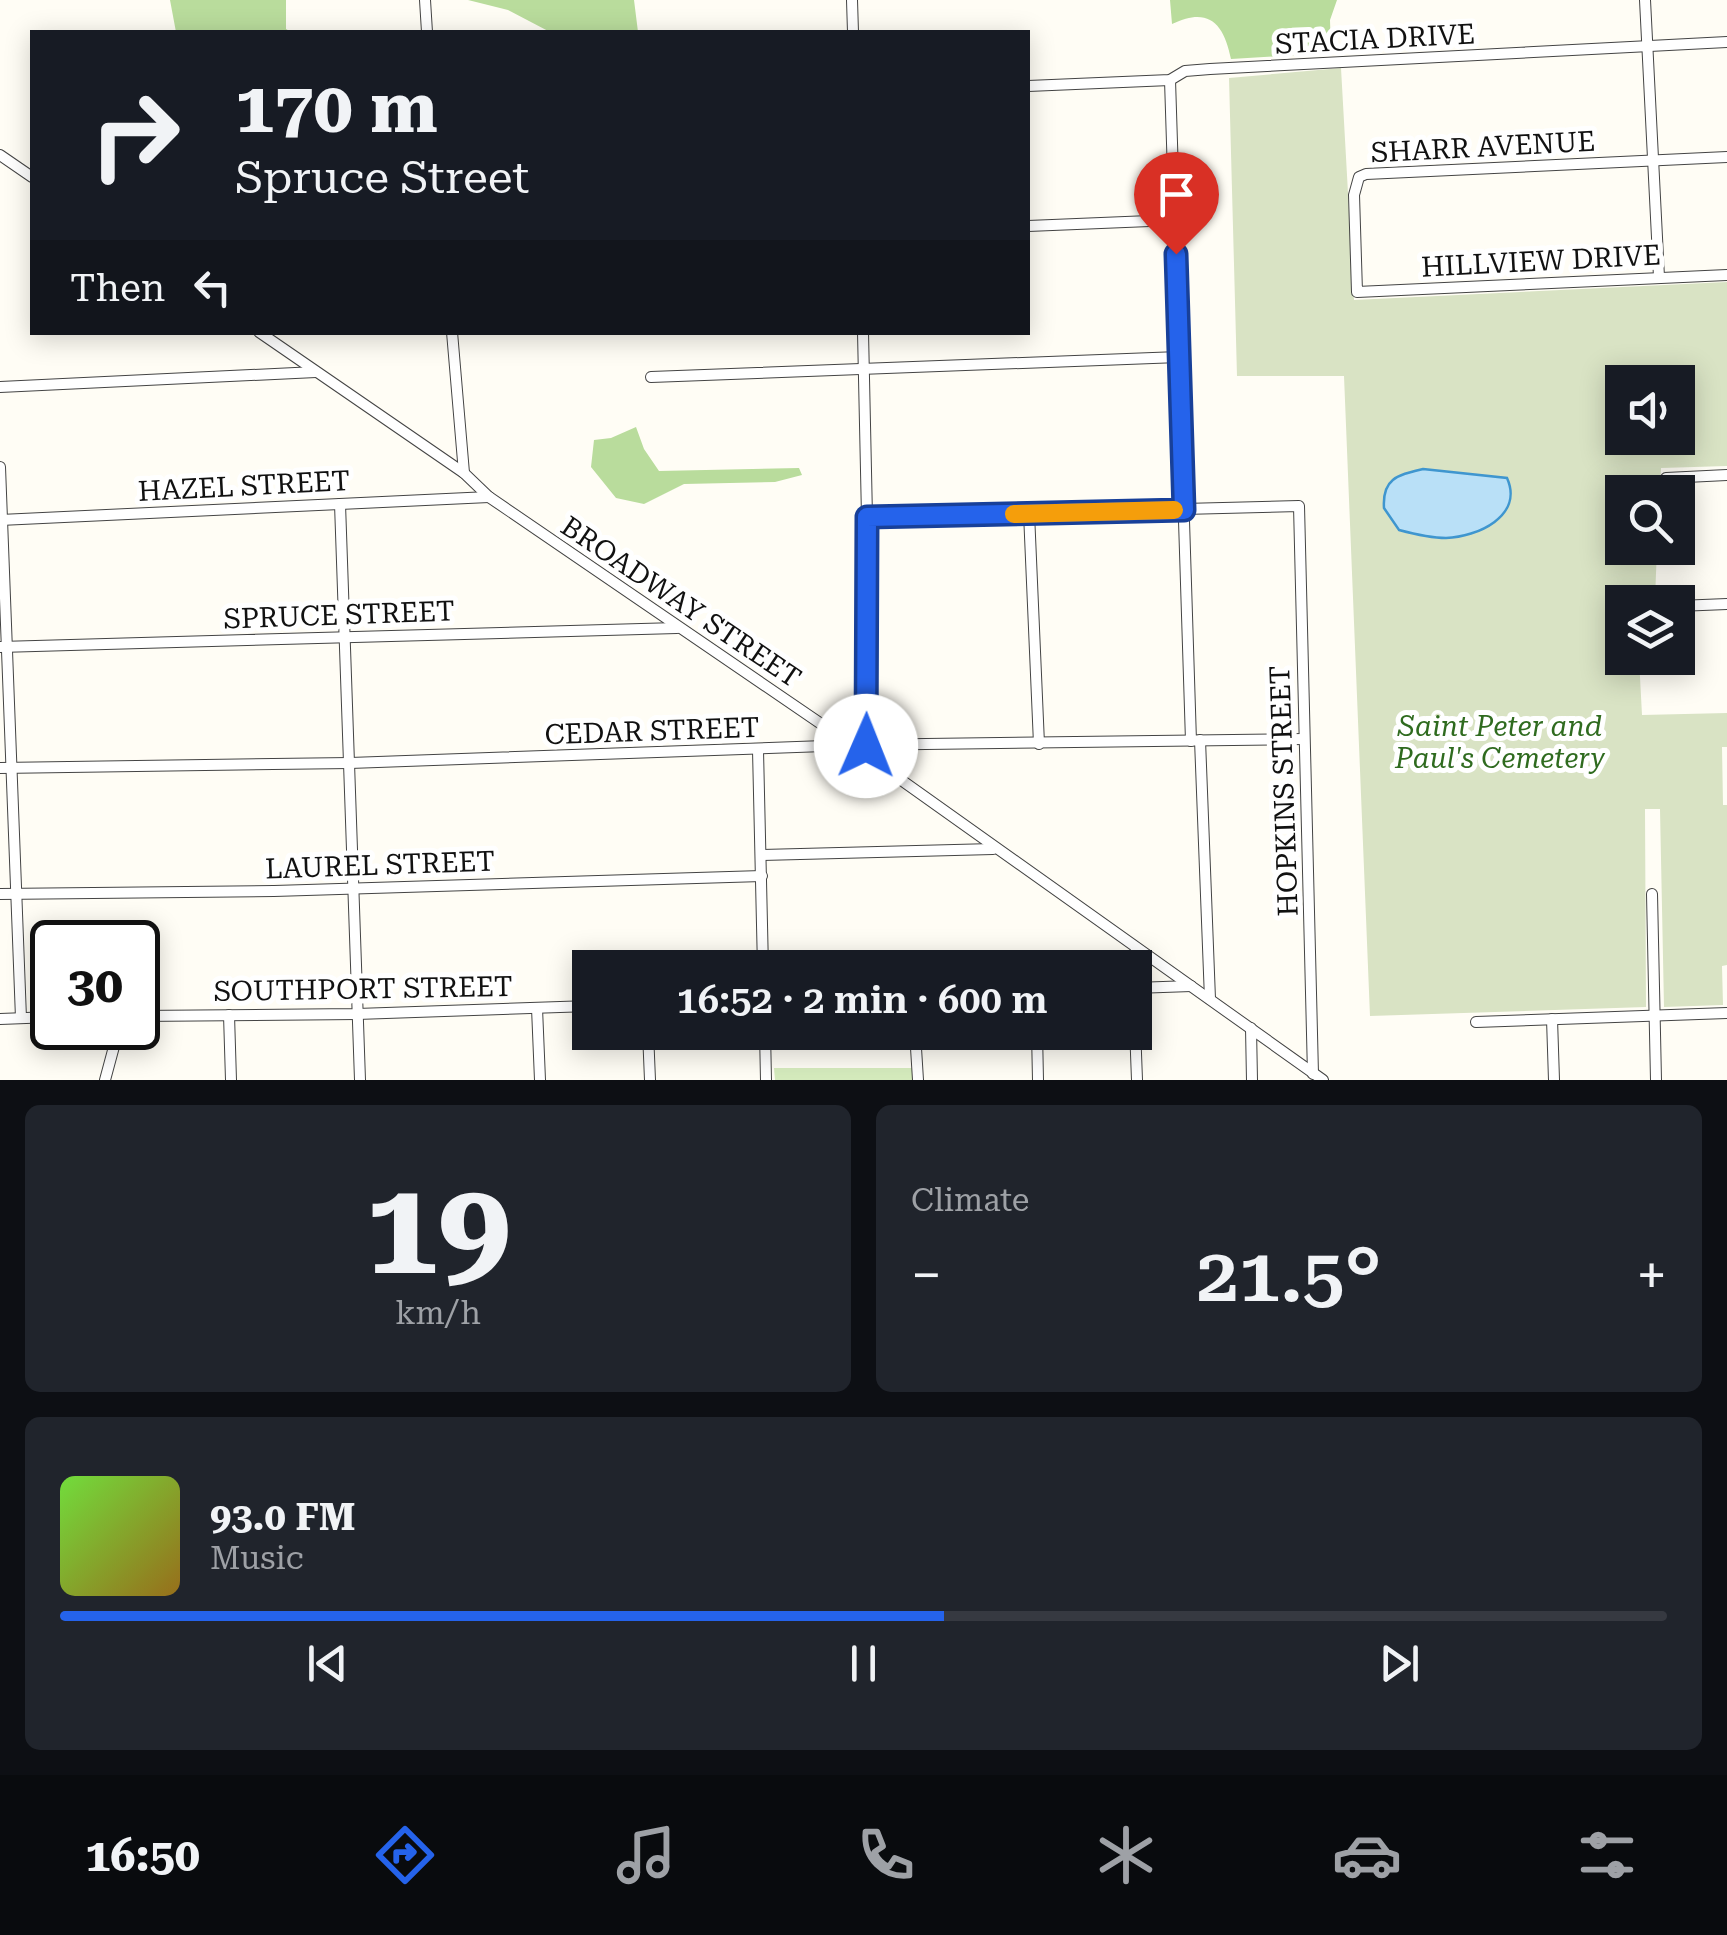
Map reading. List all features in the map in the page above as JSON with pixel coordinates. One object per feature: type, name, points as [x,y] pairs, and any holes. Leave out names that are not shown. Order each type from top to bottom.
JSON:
[{"type":"street","points":[[425,0],[427,30]]},
{"type":"street","points":[[852,0],[853,30]]},
{"type":"street","points":[[1644,0],[1659,278]]},
{"type":"street","name":"STACIA DRIVE","points":[[1030,86],[1170,80],[1185,71],[1210,69],[1727,42]]},
{"type":"street","points":[[1170,80],[1184,510],[1210,999]]},
{"type":"street","points":[[0,155],[30,176]]},
{"type":"street","name":"SHARR AVENUE","points":[[1357,292],[1354,195],[1359,176],[1727,156]]},
{"type":"street","points":[[1030,226],[1174,220]]},
{"type":"street","name":"HILLVIEW DRIVE","points":[[1357,292],[1727,275]]},
{"type":"street","name":"BROADWAY STREET","points":[[264,335],[464,472],[489,497],[852,746],[1318,1077]]},
{"type":"street","points":[[452,335],[464,472]]},
{"type":"street","points":[[863,335],[866,746]]},
{"type":"street","points":[[650,377],[1179,357]]},
{"type":"street","points":[[0,387],[317,372]]},
{"type":"street","points":[[0,466],[6,768],[17,894],[21,1018]]},
{"type":"street","points":[[1695,477],[1727,475]]},
{"type":"street","name":"HAZEL STREET","points":[[1,520],[489,497]]},
{"type":"street","points":[[340,504],[360,1080]]},
{"type":"street","name":"HOPKINS STREET","points":[[1184,510],[1299,506],[1318,1077]]},
{"type":"street","points":[[867,517],[1184,510]]},
{"type":"street","points":[[1029,513],[1039,744]]},
{"type":"street","points":[[1695,605],[1727,604]]},
{"type":"street","name":"SPRUCE STREET","points":[[3,647],[678,628]]},
{"type":"street","name":"CEDAR STREET","points":[[6,768],[852,746],[1304,739]]},
{"type":"street","points":[[758,750],[763,950]]},
{"type":"street","points":[[761,855],[994,849]]},
{"type":"street","name":"LAUREL STREET","points":[[0,894],[762,876]]},
{"type":"street","points":[[1652,894],[1656,1080]]},
{"type":"street","points":[[1152,987],[1192,986]]},
{"type":"street","name":"SOUTHPORT STREET","points":[[160,1016],[572,1007]]},
{"type":"street","points":[[537,1008],[540,1080]]},
{"type":"street","points":[[1476,1022],[1727,1013]]},
{"type":"street","points":[[229,1015],[231,1080]]},
{"type":"street","points":[[0,1018],[30,1018]]},
{"type":"street","points":[[1552,1020],[1554,1080]]},
{"type":"street","points":[[1250,1028],[1252,1080]]},
{"type":"street","points":[[105,1080],[112,1050]]},
{"type":"street","points":[[649,1050],[650,1080]]},
{"type":"street","points":[[765,1050],[766,1080]]},
{"type":"street","points":[[916,1050],[918,1080]]},
{"type":"street","points":[[1037,1050],[1038,1080]]},
{"type":"street","points":[[1135,1050],[1136,1080]]},
{"type":"green space","points":[[170,0],[286,0],[288,30],[176,30]]},
{"type":"green space","points":[[468,0],[634,0],[638,30],[546,30],[508,10]]},
{"type":"green space","points":[[1170,0],[1337,0],[1330,20],[1331,53],[1231,59],[1224,36],[1213,22],[1196,17],[1172,24]]},
{"type":"green space","name":"Saint Peter and Paul's Cemetery","points":[[1341,68],[1354,300],[1727,282],[1727,466],[1661,468],[1661,475],[1605,475],[1605,565],[1656,565],[1656,585],[1605,585],[1605,675],[1640,675],[1642,715],[1727,713],[1727,747],[1722,747],[1723,805],[1727,805],[1727,965],[1722,966],[1723,1005],[1664,1007],[1660,809],[1645,809],[1646,1007],[1370,1016],[1344,376],[1237,376],[1229,78]]},
{"type":"green space","points":[[636,427],[644,449],[659,471],[799,468],[802,475],[775,482],[684,484],[644,504],[616,498],[591,467],[594,440],[611,438]]},
{"type":"green space","points":[[774,1068],[912,1068],[912,1080],[775,1080]]},
{"type":"water","points":[[1423,469],[1507,478],[1509,503],[1494,522],[1471,534],[1446,538],[1399,530],[1384,508],[1386,490],[1393,479]]},
{"type":"slow traffic","points":[[1014,514],[1174,510]]},
{"type":"route","points":[[866,746],[867,517],[1184,510],[1176,254]]}]
